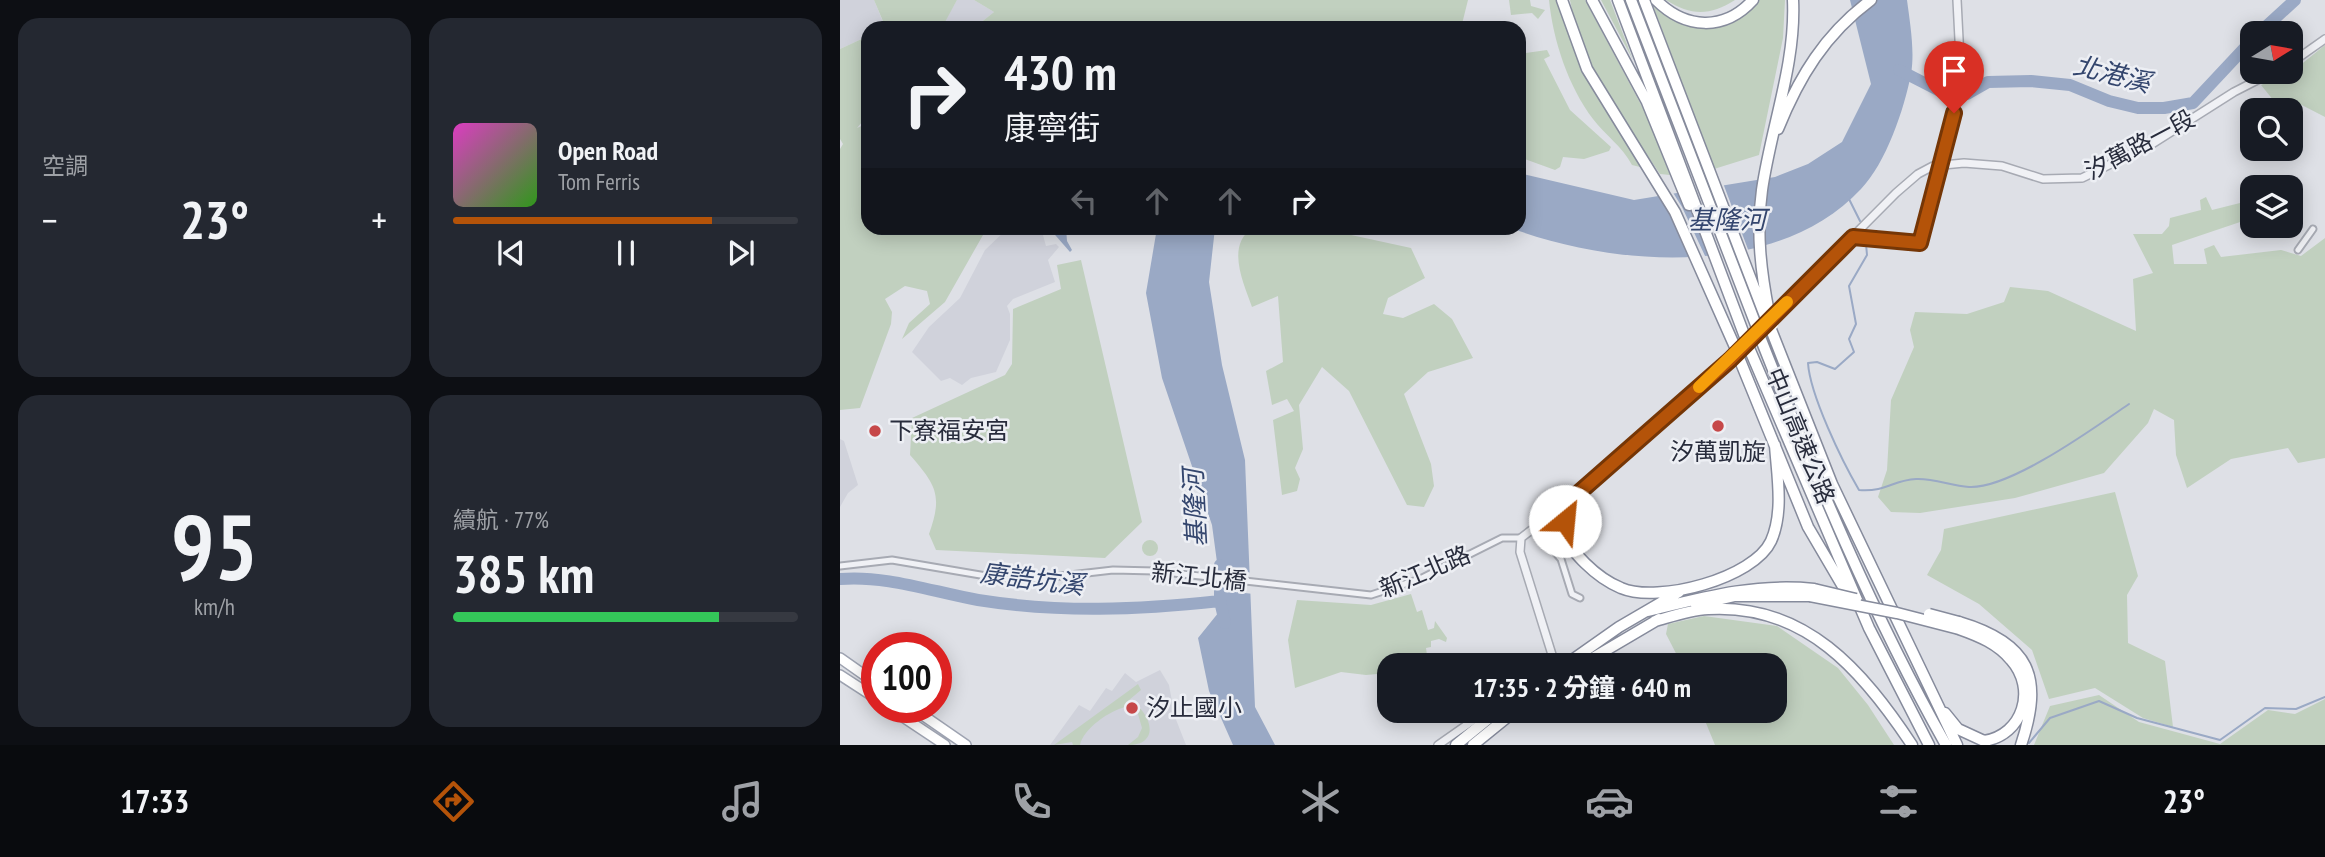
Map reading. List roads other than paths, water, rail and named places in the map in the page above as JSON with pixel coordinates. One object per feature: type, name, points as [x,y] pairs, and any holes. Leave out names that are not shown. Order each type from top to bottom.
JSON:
[{"type":"highway","points":[[1562,0],[1587,69],[1675,212],[1702,268],[1808,527],[1869,628]]},
{"type":"highway","points":[[1592,0],[1647,102],[1683,179]]},
{"type":"highway","points":[[1618,0],[1683,179]]},
{"type":"highway","name":"中山高速公路","points":[[1631,0],[1812,470],[1868,594],[1946,745]]},
{"type":"highway","points":[[1644,0],[1837,496],[1957,745]]},
{"type":"highway","points":[[1656,0],[1671,14],[1685,20],[1710,24],[1734,17],[1753,0]]},
{"type":"highway","points":[[1767,314],[1761,262],[1760,208],[1792,40],[1793,0]]},
{"type":"highway","points":[[1768,155],[1808,66],[1829,36],[1871,0]]},
{"type":"highway","name":"中山高速公路","points":[[1683,179],[1749,348],[1869,628],[1930,745]]},
{"type":"highway","points":[[1548,519],[1595,572],[1623,590],[1650,593],[1688,588],[1737,573],[1757,561],[1766,550],[1777,520],[1775,445]]},
{"type":"highway","points":[[1574,497],[1567,513],[1565,529],[1574,551]]},
{"type":"highway","points":[[1648,611],[1709,594],[1754,587],[1812,593],[1989,633],[2006,643],[2029,673],[2033,704],[2021,745]]},
{"type":"highway","points":[[1580,653],[1619,627],[1688,588]]},
{"type":"highway","points":[[1601,653],[1655,621],[1689,607],[1735,596],[1812,593]]},
{"type":"highway","points":[[1655,621],[1695,610],[1721,609],[1789,622],[1825,643],[1867,681],[1912,745]]},
{"type":"highway","points":[[1928,689],[1948,718],[1971,737],[1984,741],[2005,734],[2021,716],[2024,684],[2011,659],[1979,636],[1959,626]]},
{"type":"highway","points":[[1456,745],[1483,723]]},
{"type":"highway","points":[[1475,744],[1500,723]]},
{"type":"main road","points":[[840,657],[861,672]]},
{"type":"main road","points":[[840,675],[861,689]]},
{"type":"main road","points":[[912,723],[945,745]]},
{"type":"main road","points":[[934,723],[966,745]]},
{"type":"street","points":[[1853,237],[1920,243],[1939,180],[1954,113],[1960,59],[1957,0]]},
{"type":"street","points":[[2303,53],[2325,38]]},
{"type":"street","name":"汐萬路一段","points":[[1521,538],[1574,497],[1730,360],[1896,193],[1933,166],[1964,163],[1993,165],[2043,179],[2082,178],[2152,144],[2250,84]]},
{"type":"street","points":[[2298,250],[2313,229]]},
{"type":"street","points":[[1535,529],[1560,559],[1572,594],[1580,598]]},
{"type":"street","name":"新江北路","points":[[1286,587],[1363,595],[1387,592],[1502,538],[1521,538]]},
{"type":"street","points":[[1521,538],[1520,552],[1551,653]]},
{"type":"street","name":"新江北橋","points":[[840,566],[892,560],[1004,579],[1035,579],[1113,570],[1155,571],[1286,587]]},
{"type":"street","points":[[1438,745],[1469,723]]},
{"type":"water","name":"基隆河","points":[[1850,0],[1907,0],[1912,37],[1912,65],[1899,119],[1886,151],[1861,189],[1826,218],[1786,239],[1741,251],[1694,257],[1645,257],[1598,251],[1526,233],[1526,175],[1634,200],[1775,177],[1808,164],[1842,142],[1871,84]]},
{"type":"water","points":[[1055,235],[1067,235],[1072,250],[1070,252]]},
{"type":"water","name":"基隆河","points":[[1156,235],[1214,235],[1209,282],[1222,365],[1245,460],[1255,707],[1275,745],[1233,745],[1209,691],[1198,638],[1223,607],[1212,525],[1162,378],[1146,293]]},
{"type":"waterway","name":"北港溪","points":[[2272,21],[2295,0]]},
{"type":"waterway","name":"北港溪","points":[[1899,70],[1940,91],[1967,94],[1988,82],[2031,81],[2070,85],[2109,101],[2138,108],[2164,108],[2193,103],[2240,53]]},
{"type":"waterway","points":[[1848,197],[1860,221]]},
{"type":"waterway","points":[[1866,244],[1867,255],[1849,286],[1856,324],[1849,339],[1854,352],[1835,369],[1817,362],[1808,363],[1821,410],[1859,490],[1876,489],[1916,479],[1969,487],[1986,485],[2028,468],[2051,455],[2129,404]]},
{"type":"waterway","name":"基隆河","points":[[1220,565],[1220,601],[1225,623]]},
{"type":"waterway","name":"康誥坑溪","points":[[840,579],[875,579],[978,600],[1039,607],[1129,608],[1220,601]]},
{"type":"waterway","points":[[2029,743],[2050,718],[2099,701],[2137,718],[2220,740],[2265,708],[2296,709],[2325,697]]},
{"type":"place","name":"汐萬凱旋","points":[[1718,426]]},
{"type":"place","name":"下寮福安宮","points":[[875,431]]},
{"type":"place","name":"汐止國小","points":[[1132,708]]}]
